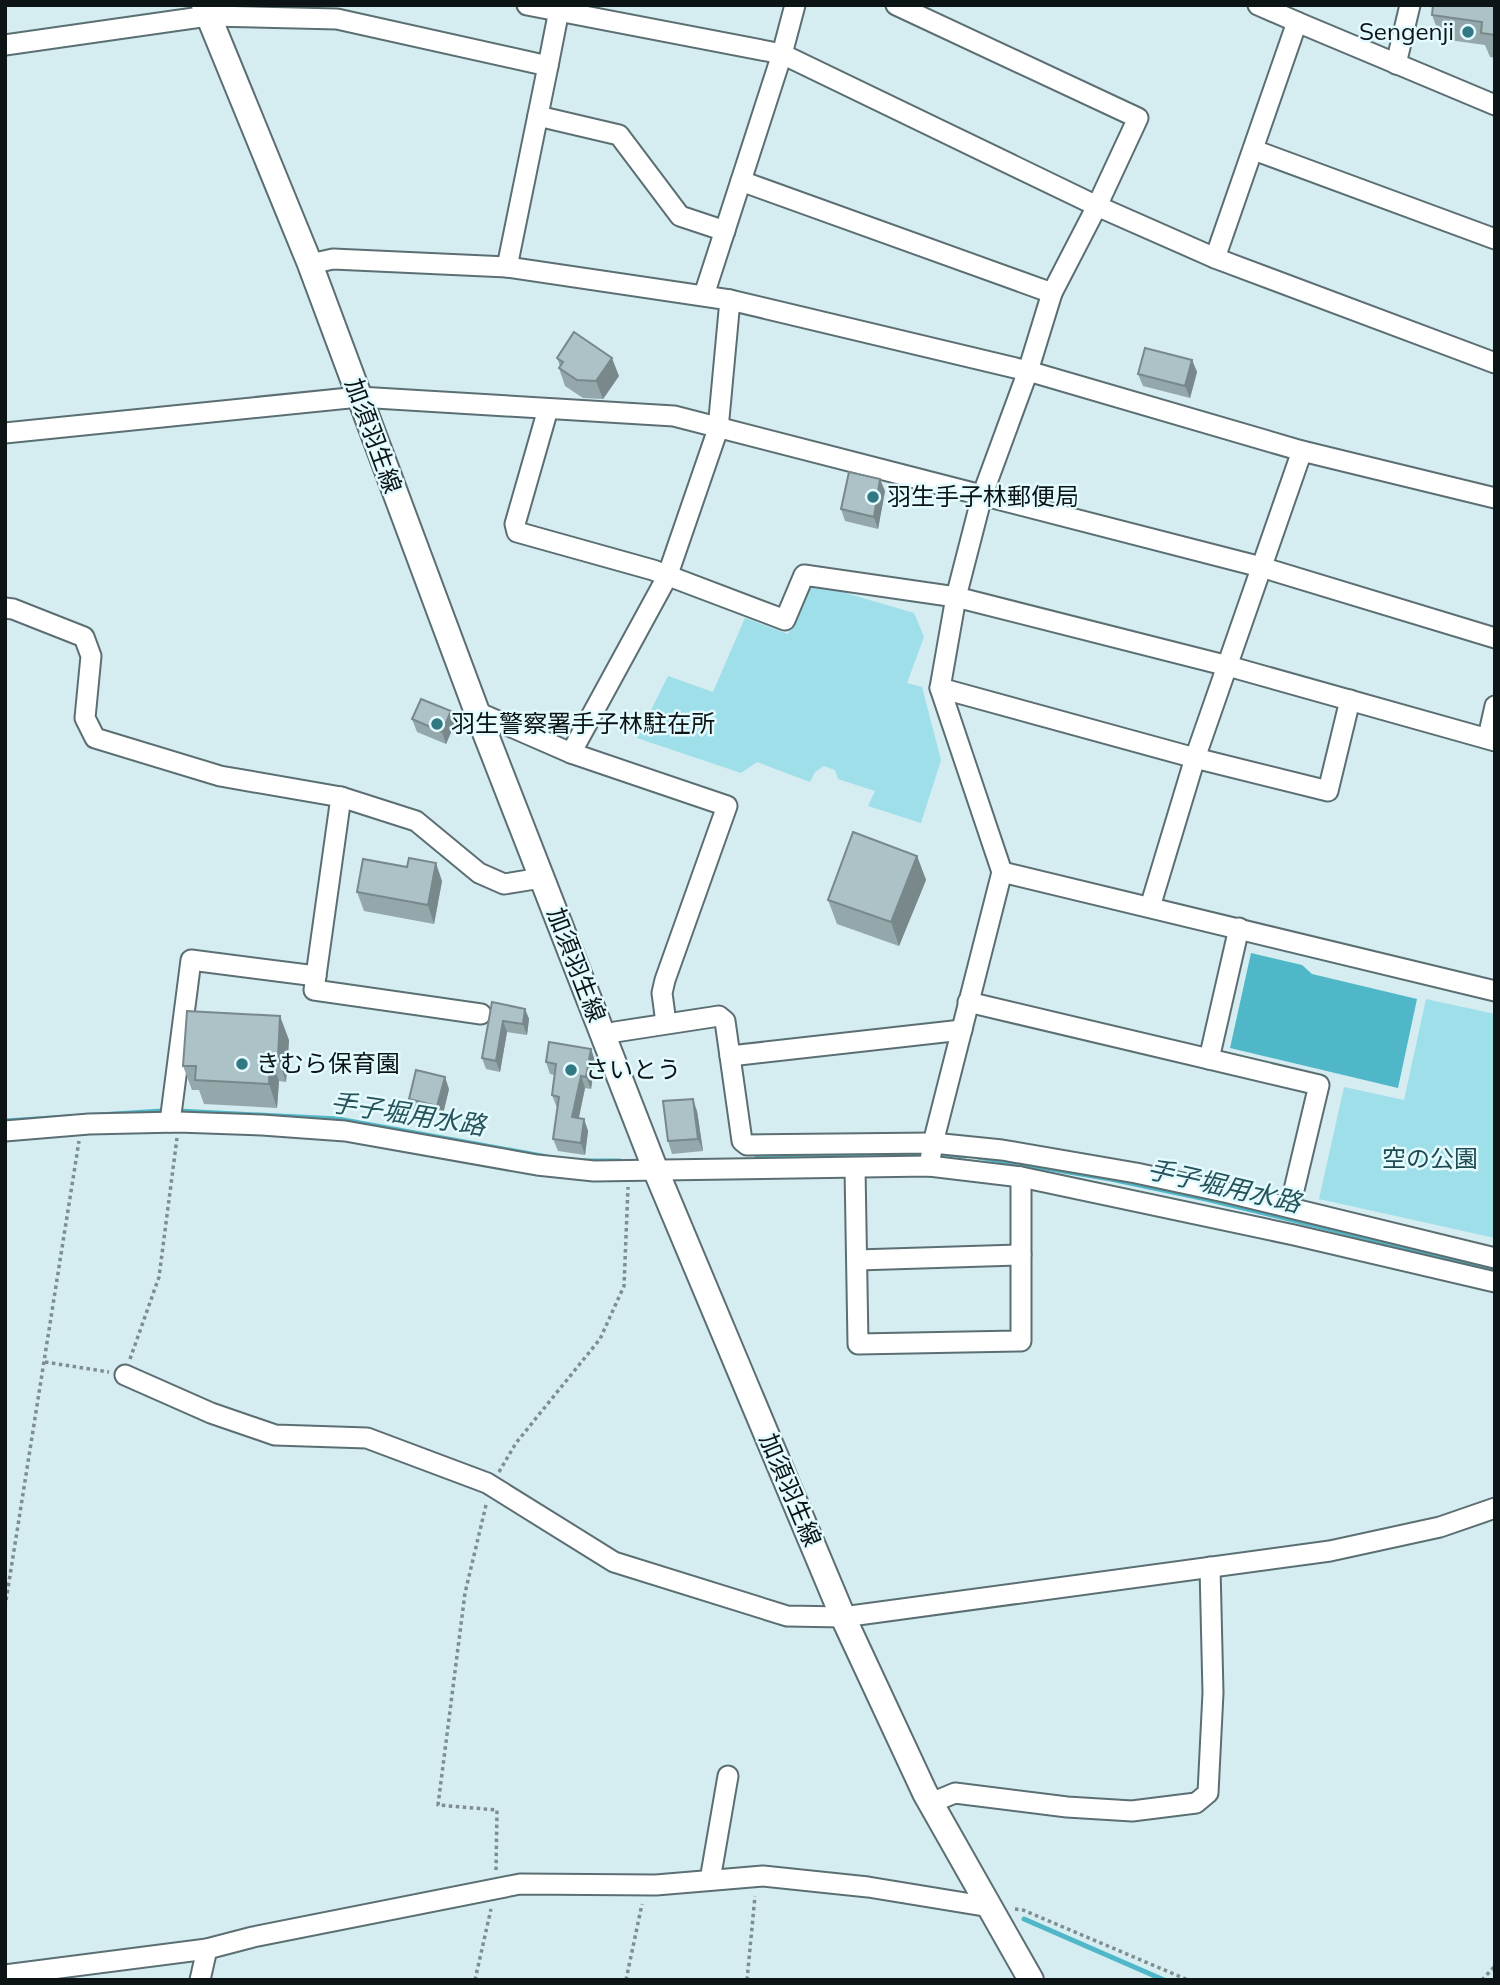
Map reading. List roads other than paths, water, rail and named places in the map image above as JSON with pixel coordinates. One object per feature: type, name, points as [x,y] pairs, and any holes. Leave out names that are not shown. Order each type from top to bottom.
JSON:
[{"type":"main road","name":"加須羽生線","points":[[206,11],[310,264],[477,712],[656,1171],[843,1617],[931,1803],[1031,1980]]},
{"type":"street","points":[[527,5],[559,9],[782,54],[1097,206],[1214,258],[1495,363]]},
{"type":"street","points":[[704,295],[782,54],[795,5]]},
{"type":"street","points":[[896,5],[1138,118],[1052,293],[1028,371],[982,496],[956,597],[940,688],[1002,872],[929,1166]]},
{"type":"street","points":[[1258,5],[1495,105]]},
{"type":"street","points":[[1396,64],[1410,5]]},
{"type":"street","points":[[507,267],[559,9]]},
{"type":"street","points":[[5,45],[206,11],[335,12],[548,66]]},
{"type":"street","points":[[1214,258],[1297,22]]},
{"type":"street","points":[[538,116],[619,135],[680,216],[725,231]]},
{"type":"street","points":[[1254,150],[1495,239]]},
{"type":"street","points":[[741,181],[1052,293]]},
{"type":"street","points":[[310,264],[333,259],[507,267],[730,300],[1028,371],[1302,451],[1495,498]]},
{"type":"street","points":[[571,753],[667,577],[719,429],[730,300]]},
{"type":"street","points":[[5,433],[359,397],[674,416],[1261,568],[1495,638]]},
{"type":"street","points":[[548,409],[515,524],[517,532],[653,570],[785,621],[804,575],[956,597],[1228,666],[1491,739],[1495,706]]},
{"type":"street","points":[[1150,907],[1195,758],[1302,451]]},
{"type":"street","points":[[5,608],[84,637],[92,656],[85,718],[95,738],[219,776],[341,797],[416,821],[479,873],[504,884],[541,878]]},
{"type":"street","points":[[940,688],[1195,758],[1328,791],[1350,699]]},
{"type":"street","points":[[477,712],[571,753],[727,806],[666,981],[663,993],[666,1023]]},
{"type":"street","points":[[341,797],[314,990],[481,1014]]},
{"type":"street","points":[[1002,872],[1495,991]]},
{"type":"street","points":[[1209,1059],[1239,928]]},
{"type":"street","points":[[174,1122],[191,960],[316,976]]},
{"type":"street","points":[[968,1002],[1319,1085],[1293,1194]]},
{"type":"street","points":[[604,1038],[615,1032],[719,1016],[725,1021],[741,1142],[747,1145],[933,1143],[974,1146],[1136,1173],[1495,1258]]},
{"type":"street","points":[[730,1056],[962,1030]]},
{"type":"street","points":[[5,1131],[174,1122],[345,1131],[537,1165],[594,1171],[929,1166],[1021,1177],[1294,1235],[1495,1282]]},
{"type":"street","points":[[855,1168],[858,1345],[1021,1341],[1021,1177]]},
{"type":"street","points":[[857,1260],[1021,1255]]},
{"type":"street","points":[[125,1375],[211,1413],[275,1435],[368,1438],[491,1485],[614,1562],[787,1616],[843,1617],[1330,1551],[1440,1527],[1495,1508]]},
{"type":"street","points":[[931,1803],[956,1793],[1067,1807],[1132,1811],[1196,1803],[1208,1793],[1213,1693],[1210,1567]]},
{"type":"street","points":[[710,1880],[728,1776]]},
{"type":"street","points":[[5,1975],[207,1949],[253,1937],[520,1884],[646,1885],[757,1876],[868,1887],[990,1907]]},
{"type":"street","points":[[200,1980],[207,1949]]},
{"type":"waterway","name":"手子堀用水路","points":[[5,1121],[162,1111]]},
{"type":"waterway","name":"手子堀用水路","points":[[178,1111],[338,1119],[547,1157]]},
{"type":"waterway","name":"手子堀用水路","points":[[943,1154],[965,1156]]},
{"type":"waterway","name":"手子堀用水路","points":[[757,1157],[917,1155]]},
{"type":"waterway","name":"手子堀用水路","points":[[978,1157],[1111,1179],[1206,1199],[1495,1269]]},
{"type":"waterway","name":"手子堀用水路","points":[[584,1161],[620,1161]]},
{"type":"waterway","points":[[1024,1919],[1164,1980]]},
{"type":"place","name":"Sengenji","points":[[1468,32]]},
{"type":"place","name":"羽生手子林郵便局","points":[[873,497]]},
{"type":"place","name":"羽生警察署手子林駐在所","points":[[437,724]]},
{"type":"place","name":"きむら保育園","points":[[242,1064]]},
{"type":"place","name":"さいとう","points":[[571,1070]]},
{"type":"park label","name":"空の公園","points":[[1430,1159]]}]
